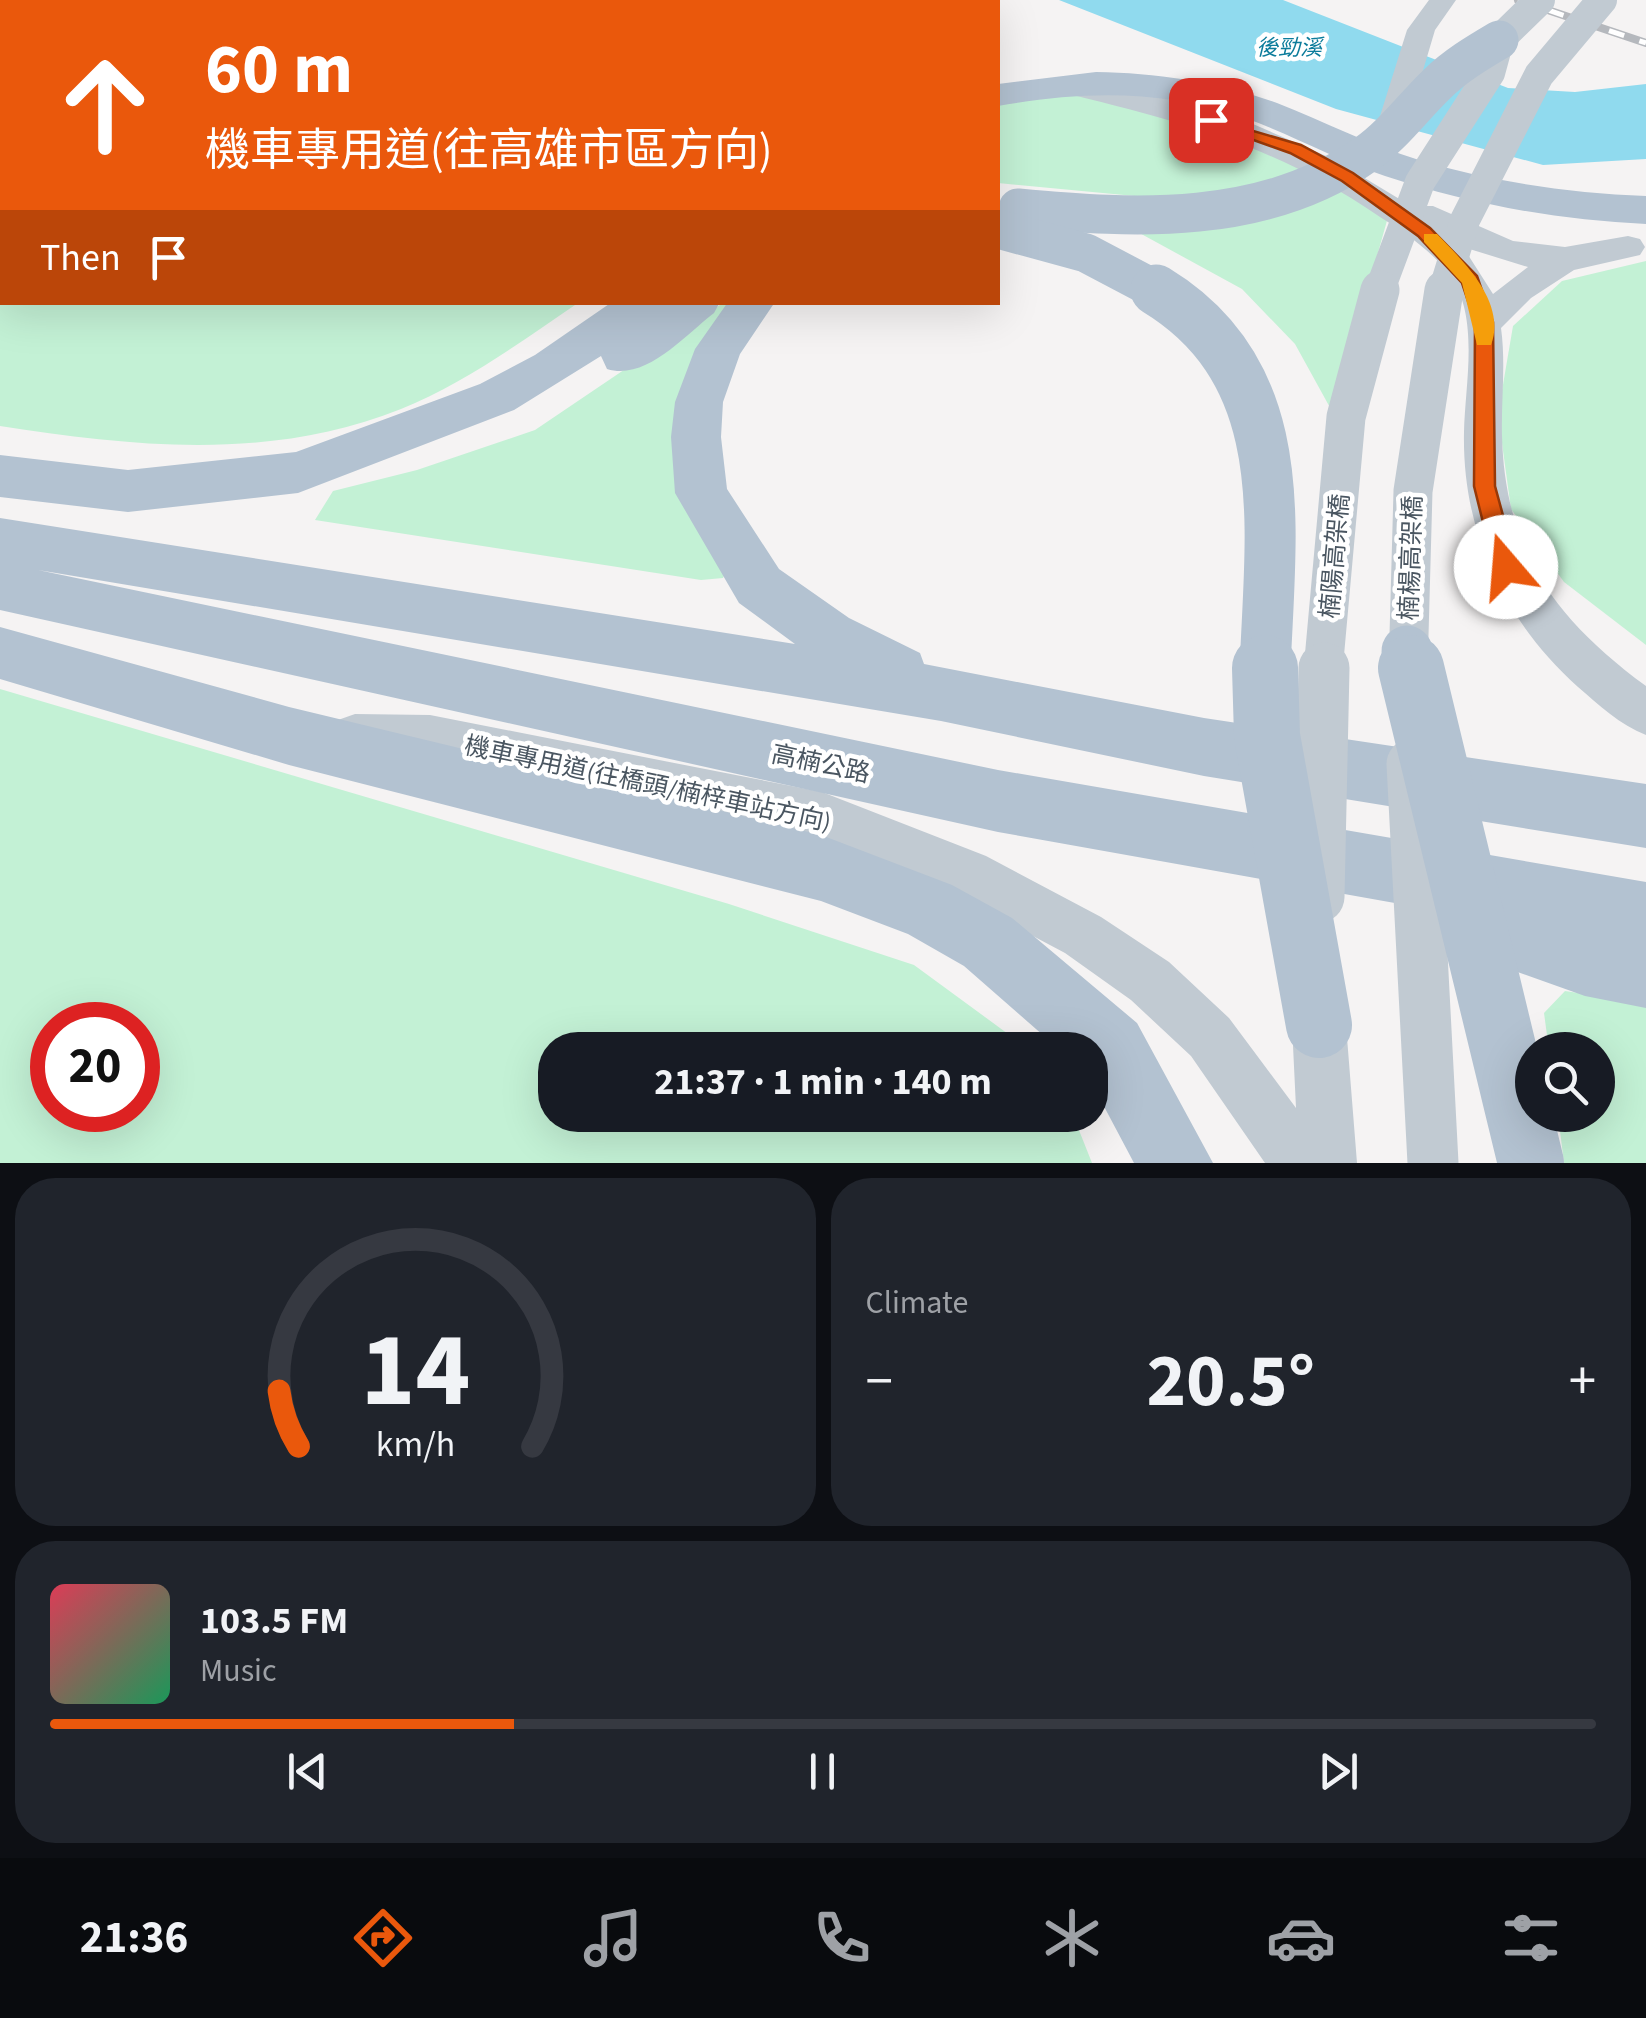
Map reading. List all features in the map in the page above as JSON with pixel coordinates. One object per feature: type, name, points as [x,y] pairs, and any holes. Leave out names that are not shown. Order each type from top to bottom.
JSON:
[{"type":"main road","points":[[1000,206],[1063,212],[1157,213],[1264,202],[1357,161],[1458,65],[1499,40]]},
{"type":"main road","points":[[1000,95],[1066,84],[1140,85],[1210,96],[1385,148],[1530,197],[1579,206],[1646,210]]},
{"type":"main road","points":[[1000,230],[1105,258],[1172,296],[1222,351],[1250,398],[1264,444],[1268,508],[1266,714],[1319,1025]]},
{"type":"main road","points":[[298,472],[496,396],[552,367],[641,305]]},
{"type":"main road","points":[[0,476],[128,491],[433,452],[476,439],[582,387],[694,305]]},
{"type":"main road","points":[[751,305],[711,366],[699,402],[696,454],[701,493],[759,586],[829,636],[941,694]]},
{"type":"main road","points":[[0,541],[941,694],[1042,718],[1646,816]]},
{"type":"main road","name":"高楠公路","points":[[0,586],[978,797],[1264,851],[1646,916]]},
{"type":"main road","points":[[1407,650],[1531,1163]]},
{"type":"main road","points":[[0,653],[290,736],[820,868],[928,909],[988,942],[1112,1048],[1174,1163]]},
{"type":"main road","points":[[1264,851],[1585,962],[1646,974]]},
{"type":"street","points":[[1443,0],[1421,30],[1385,148],[1381,174],[1395,196],[1439,224],[1486,242],[1566,258],[1628,247]]},
{"type":"street","name":"楠陽高架橋","points":[[1328,1163],[1319,1025],[1320,708],[1346,418],[1382,282],[1420,182],[1490,73],[1499,40],[1540,0]]},
{"type":"street","name":"楠楊高架橋","points":[[1432,1163],[1426,1109],[1407,650],[1412,491],[1430,354],[1464,220],[1538,75],[1602,0]]},
{"type":"street","points":[[1066,84],[1246,131],[1296,149],[1348,177],[1448,254],[1471,280],[1484,322],[1482,461],[1488,510],[1506,567],[1551,629],[1607,686],[1646,713]]},
{"type":"street","points":[[1484,322],[1519,289],[1566,258]]},
{"type":"street","name":"機車專用道(往橋頭/楠梓車站方向)","points":[[290,736],[430,737],[822,816],[968,874],[1083,936],[1150,981],[1210,1037],[1300,1163]]},
{"type":"green space","points":[[1084,93],[1167,111],[1315,169],[1255,186],[1166,199],[1000,183],[1000,104],[1036,94]]},
{"type":"green space","points":[[1350,188],[1388,217],[1333,413],[1295,344],[1242,289],[1123,224]]},
{"type":"green space","points":[[1646,261],[1646,645],[1564,582],[1511,509],[1498,414],[1513,326],[1562,281]]},
{"type":"green space","points":[[0,305],[575,305],[447,387],[401,409],[303,437],[253,443],[152,444],[0,426]]},
{"type":"green space","points":[[720,305],[737,305],[708,345],[727,569],[723,578],[701,580],[315,520],[333,491],[417,470],[535,430]]},
{"type":"green space","points":[[0,689],[729,904],[914,965],[1005,1032],[538,1032],[538,1132],[1080,1132],[1092,1163],[0,1163]]},
{"type":"green space","points":[[1565,991],[1646,1003],[1646,1163],[1564,1163],[1560,1132],[1615,1132],[1615,1032],[1547,1032],[1544,1013]]},
{"type":"water","name":"後勁溪","points":[[1059,0],[1283,0],[1508,88],[1575,92],[1646,84],[1646,159],[1543,165],[1336,109]]},
{"type":"railway","points":[[1518,0],[1646,43]]},
{"type":"slow traffic","points":[[1431,238],[1471,280],[1484,322],[1484,340]]},
{"type":"route","points":[[1211,120],[1296,149],[1348,177],[1424,232],[1471,280],[1484,322],[1484,486],[1506,567]]}]
